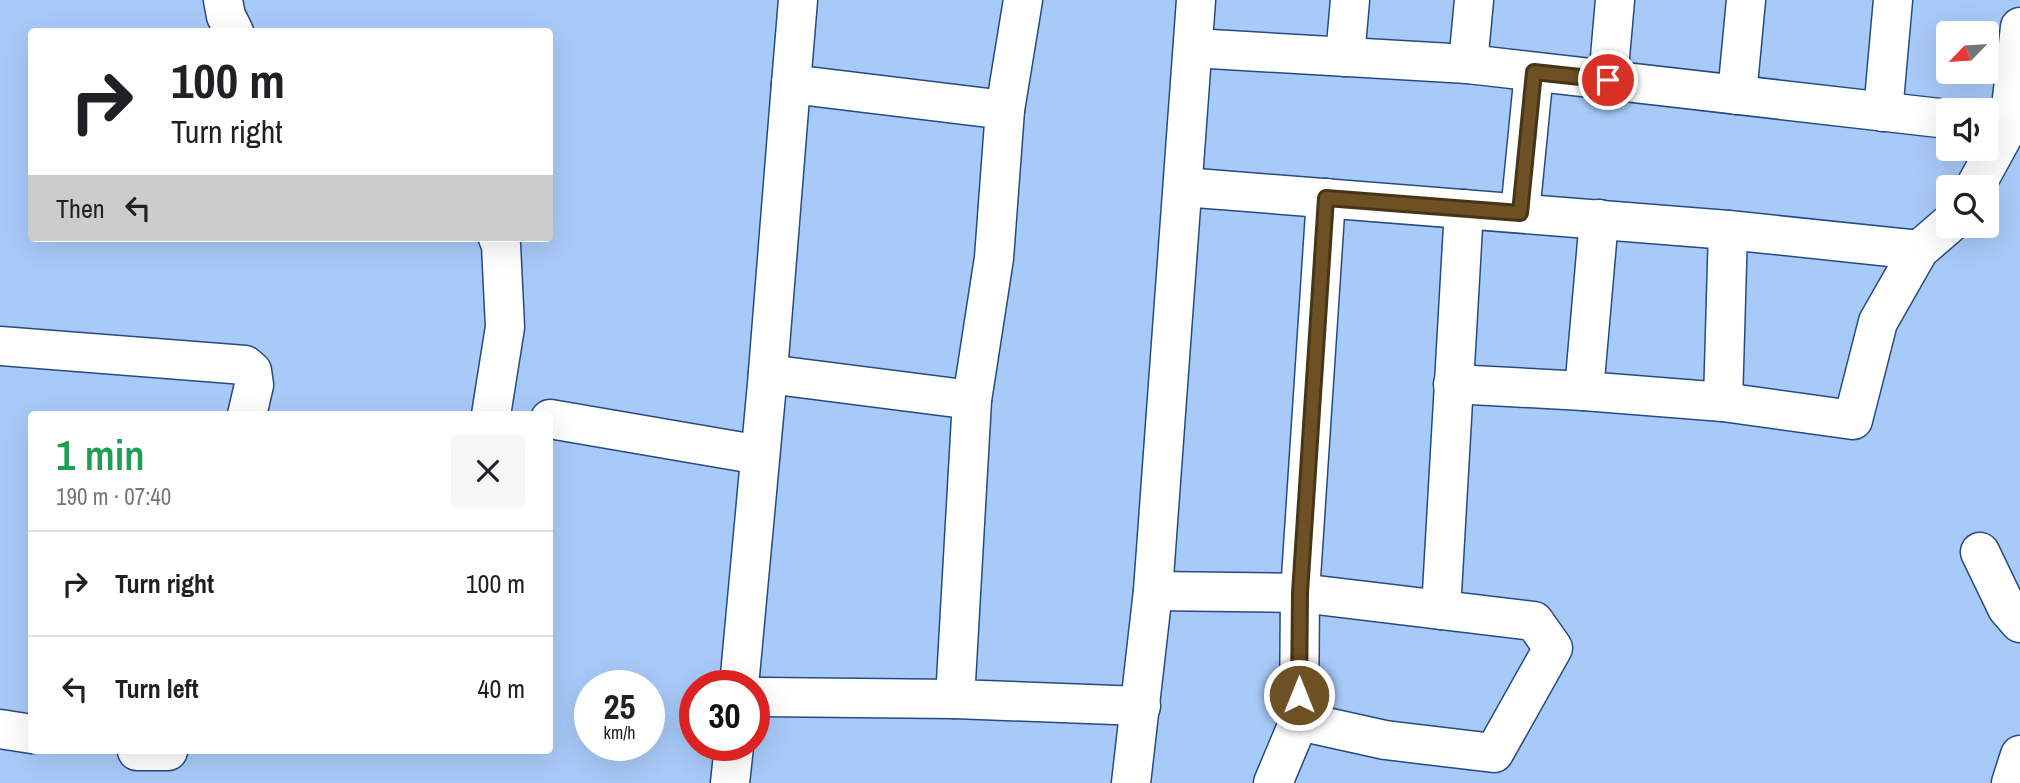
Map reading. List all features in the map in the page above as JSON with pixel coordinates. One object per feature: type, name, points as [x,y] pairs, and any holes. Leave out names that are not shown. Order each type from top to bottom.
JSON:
[{"type":"street","points":[[223,0],[232,28]]},
{"type":"street","points":[[740,670],[768,374],[798,0]]},
{"type":"street","points":[[955,699],[972,400],[994,258],[1004,110],[1023,0]]},
{"type":"street","points":[[1131,783],[1153,591],[1196,0]]},
{"type":"street","points":[[1345,57],[1350,0]]},
{"type":"street","points":[[1468,64],[1474,0]]},
{"type":"street","points":[[1608,80],[1615,0]]},
{"type":"street","points":[[1737,95],[1746,0]]},
{"type":"street","points":[[1883,111],[1893,0]]},
{"type":"street","points":[[1999,116],[2020,27]]},
{"type":"street","points":[[1194,48],[1468,64],[1936,118]]},
{"type":"street","points":[[1520,213],[1534,72]]},
{"type":"street","points":[[791,84],[1004,110]]},
{"type":"street","points":[[1183,187],[1728,230],[1919,250]]},
{"type":"street","points":[[1273,783],[1299,721],[1300,593],[1326,198]]},
{"type":"street","points":[[1441,610],[1464,209]]},
{"type":"street","points":[[1584,391],[1599,219]]},
{"type":"street","points":[[1723,402],[1728,230]]},
{"type":"street","points":[[1454,384],[1723,402],[1853,420],[1878,322],[1919,250],[1936,235]]},
{"type":"street","points":[[500,242],[505,327],[502,411]]},
{"type":"street","points":[[0,345],[245,365],[252,371],[255,411]]},
{"type":"street","points":[[768,374],[972,400]]},
{"type":"street","points":[[553,420],[760,456]]},
{"type":"street","points":[[1980,552],[2007,608],[2020,623]]},
{"type":"street","points":[[1153,591],[1300,593],[1534,621],[1553,648],[1494,753],[1385,740],[1299,721]]},
{"type":"street","points":[[770,697],[955,699],[1141,706]]},
{"type":"street","points":[[0,729],[28,733]]},
{"type":"street","points":[[2011,783],[2020,755]]},
{"type":"street","points":[[730,783],[732,761]]},
{"type":"route","points":[[1299,695],[1300,593],[1326,198],[1520,213],[1534,72],[1608,80]]}]
